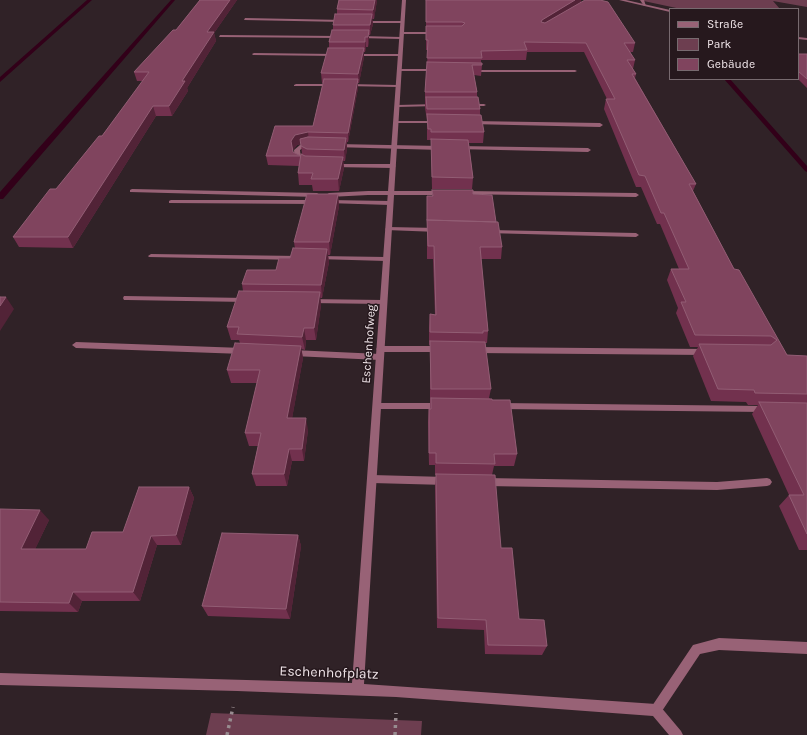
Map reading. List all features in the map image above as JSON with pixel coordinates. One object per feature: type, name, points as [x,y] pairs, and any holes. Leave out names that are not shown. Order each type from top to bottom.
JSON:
[{"type":"street","name":"Eschenhofweg","points":[[358,689],[404,0]]},
{"type":"street","points":[[621,0],[669,10]]},
{"type":"street","points":[[642,0],[645,5]]},
{"type":"street","points":[[246,19],[348,21]]},
{"type":"street","points":[[354,22],[402,22]]},
{"type":"street","points":[[354,37],[440,33]]},
{"type":"street","points":[[220,36],[346,37]]},
{"type":"street","points":[[254,54],[341,53],[325,50]]},
{"type":"street","points":[[348,53],[400,53]]},
{"type":"street","points":[[399,70],[445,70]]},
{"type":"street","points":[[468,71],[575,72]]},
{"type":"street","points":[[296,85],[398,86]]},
{"type":"street","points":[[396,106],[443,104]]},
{"type":"street","points":[[464,105],[484,105]]},
{"type":"street","points":[[396,122],[443,122]]},
{"type":"street","points":[[466,123],[600,125]]},
{"type":"street","points":[[307,164],[298,160],[297,150],[302,146],[317,145]]},
{"type":"street","points":[[332,146],[588,150]]},
{"type":"street","points":[[325,166],[392,166]]},
{"type":"street","points":[[132,191],[328,195],[391,192],[446,193]]},
{"type":"street","points":[[454,193],[636,195]]},
{"type":"street","points":[[171,202],[390,203]]},
{"type":"street","points":[[388,229],[443,230]]},
{"type":"street","points":[[481,231],[636,235]]},
{"type":"street","points":[[151,256],[386,260]]},
{"type":"street","points":[[127,298],[251,300]]},
{"type":"street","points":[[306,301],[383,302]]},
{"type":"street","points":[[76,345],[255,352]]},
{"type":"street","points":[[286,353],[380,353],[451,349]]},
{"type":"street","points":[[466,350],[717,352]]},
{"type":"street","points":[[377,406],[449,406]]},
{"type":"street","points":[[488,406],[775,409]]},
{"type":"street","points":[[372,479],[458,481]]},
{"type":"street","points":[[474,481],[717,486],[767,482]]},
{"type":"street","points":[[677,735],[656,710],[697,649],[719,644],[807,648]]},
{"type":"street","name":"Eschenhofplatz","points":[[0,679],[358,689],[656,710]]},
{"type":"green space","points":[[639,0],[807,0],[807,7],[773,1],[779,8],[676,8]]},
{"type":"green space","points":[[211,713],[422,721],[421,735],[206,735]]},
{"type":"building","points":[[200,0],[230,0],[207,32],[214,32],[182,81],[185,81],[169,106],[153,106],[68,237],[13,237],[50,189],[56,189],[99,136],[102,136],[149,72],[134,72],[173,30],[176,30]]},
{"type":"building","points":[[339,0],[375,0],[373,10],[337,9]]},
{"type":"building","points":[[426,0],[575,0],[542,20],[541,22],[545,23],[585,0],[600,0],[608,2],[635,43],[624,43],[635,60],[627,60],[636,74],[632,74],[696,184],[689,184],[734,269],[739,270],[787,355],[807,356],[807,394],[755,393],[754,390],[718,389],[699,344],[771,345],[777,340],[771,336],[695,335],[681,302],[686,302],[671,269],[689,269],[664,213],[661,213],[645,176],[639,175],[606,99],[615,99],[586,43],[524,42],[527,50],[481,51],[482,58],[427,58],[428,40],[426,40],[426,26],[462,26],[465,23],[426,22]]},
{"type":"building","points":[[335,14],[372,14],[370,25],[333,25]]},
{"type":"building","points":[[332,30],[369,30],[368,37],[365,37],[365,42],[329,42]]},
{"type":"building","points":[[328,48],[364,48],[358,74],[321,73]]},
{"type":"building","points":[[799,54],[807,54],[807,79],[799,72]]},
{"type":"building","points":[[427,62],[482,63],[482,65],[472,65],[477,92],[425,92]]},
{"type":"building","points":[[324,79],[358,79],[348,133],[308,132],[295,135],[291,141],[293,152],[301,156],[266,156],[275,126],[313,126]]},
{"type":"building","points":[[426,97],[478,97],[480,109],[427,109]]},
{"type":"building","points":[[427,114],[481,115],[484,132],[431,132],[431,129],[428,129]]},
{"type":"building","points":[[308,137],[346,138],[344,150],[307,149],[301,146],[300,139]]},
{"type":"building","points":[[431,139],[468,140],[473,178],[432,177]]},
{"type":"building","points":[[301,154],[305,156],[343,157],[338,179],[311,179],[313,173],[298,173]]},
{"type":"building","points":[[432,190],[473,190],[473,194],[492,195],[496,222],[427,220],[427,196],[433,196]]},
{"type":"building","points":[[307,194],[338,194],[329,242],[294,242]]},
{"type":"building","points":[[427,220],[498,222],[502,247],[480,247],[488,331],[483,331],[483,333],[430,332],[430,314],[436,315],[434,246],[428,246]]},
{"type":"building","points":[[293,248],[327,249],[321,285],[242,284],[247,270],[276,270],[279,258],[290,258]]},
{"type":"building","points":[[239,291],[320,292],[314,328],[304,328],[302,337],[237,334],[239,327],[227,327]]},
{"type":"building","points":[[0,297],[6,297],[0,306]]},
{"type":"building","points":[[430,341],[485,342],[491,389],[431,389]]},
{"type":"building","points":[[235,343],[301,346],[287,418],[306,418],[302,449],[289,449],[284,474],[252,474],[261,433],[245,433],[260,370],[227,370]]},
{"type":"building","points":[[431,398],[510,400],[517,454],[494,454],[495,464],[436,463],[436,453],[429,453],[429,409],[431,409]]},
{"type":"building","points":[[759,402],[807,403],[807,534],[789,495],[804,495]]},
{"type":"building","points":[[436,474],[495,475],[501,548],[512,548],[519,619],[544,620],[547,646],[488,645],[486,620],[438,618]]},
{"type":"building","points":[[139,487],[189,487],[176,535],[151,536],[133,592],[73,592],[69,603],[0,602],[0,509],[40,510],[21,549],[86,549],[92,532],[123,532]]},
{"type":"building","points":[[222,533],[298,535],[286,609],[202,606]]},
{"type":"waterway","points":[[0,80],[90,0]]},
{"type":"waterway","points":[[0,197],[173,0]]},
{"type":"waterway","points":[[728,80],[807,170]]}]
